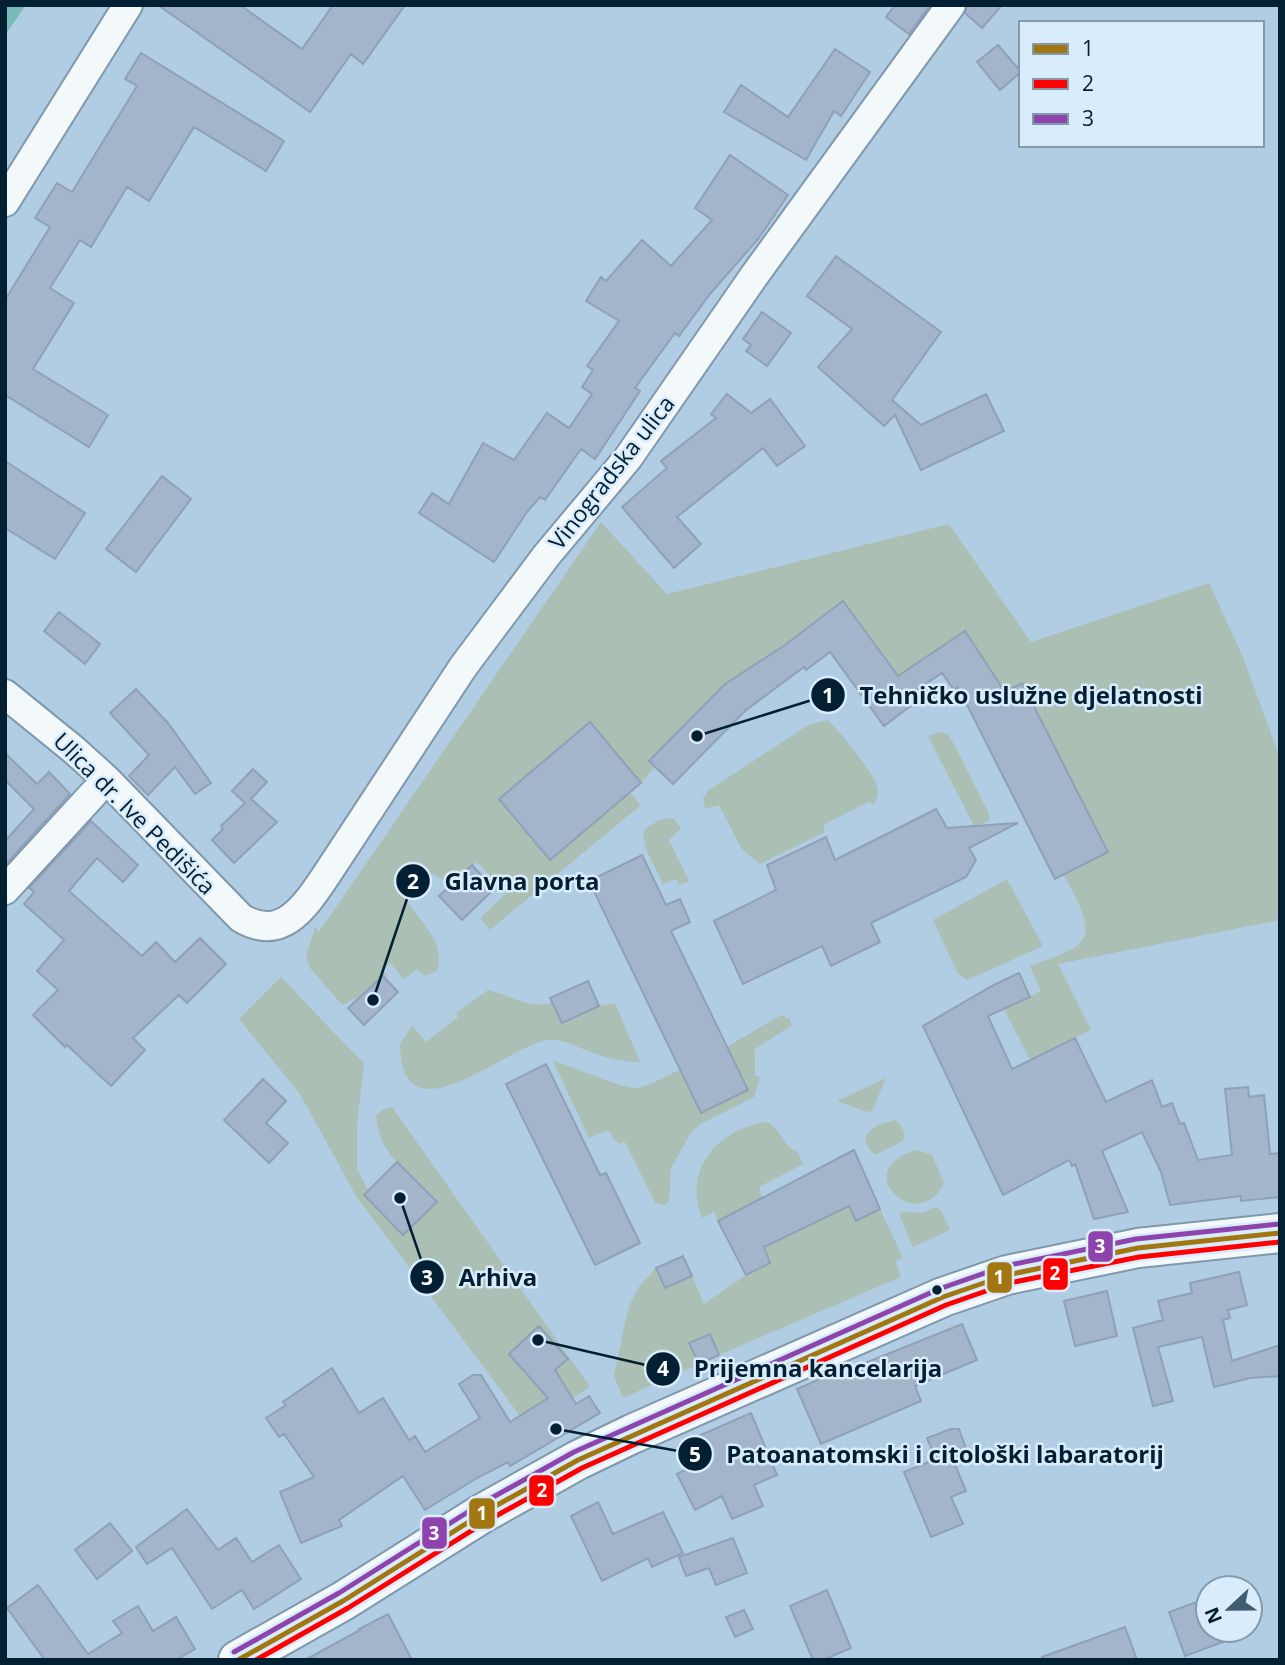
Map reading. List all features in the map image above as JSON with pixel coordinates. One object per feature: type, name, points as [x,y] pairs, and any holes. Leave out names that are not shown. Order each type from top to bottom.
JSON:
[{"type":"main road","points":[[238,1660],[343,1601],[483,1513],[578,1460],[643,1428],[943,1297],[1007,1275],[1113,1253],[1170,1243],[1280,1233]]},
{"type":"street","points":[[5,202],[128,5]]},
{"type":"street","name":"Vinogradska ulica","points":[[266,927],[292,917],[311,897],[463,667],[545,556],[628,458],[754,276],[950,5]]},
{"type":"street","name":"Ulica dr. Ive Pedišića","points":[[5,694],[106,779],[241,918],[266,927]]},
{"type":"street","points":[[5,890],[94,793]]},
{"type":"shaded area","points":[[5,5],[26,5],[5,35]]},
{"type":"shaded area","points":[[601,522],[667,594],[949,524],[1031,642],[1209,583],[1243,657],[1280,758],[1280,920],[1058,964],[1091,1030],[1030,1060],[1004,1009],[1041,991],[1030,966],[1066,952],[1083,939],[1085,921],[1064,875],[1108,852],[1022,683],[1001,694],[988,666],[965,631],[898,676],[843,601],[787,643],[725,684],[649,761],[655,767],[629,792],[641,805],[490,930],[480,918],[506,893],[477,862],[451,884],[433,874],[410,885],[406,900],[435,942],[439,961],[437,971],[425,976],[417,969],[404,979],[390,963],[382,970],[388,977],[383,976],[357,998],[342,1005],[310,968],[306,957],[315,927],[319,932]]},
{"type":"shaded area","points":[[828,720],[871,774],[878,789],[876,800],[873,806],[870,801],[823,825],[825,832],[760,864],[741,848],[719,805],[705,809],[703,798],[709,790],[810,724]]},
{"type":"shaded area","points":[[940,732],[948,735],[954,744],[988,812],[990,820],[975,828],[928,736]]},
{"type":"shaded area","points":[[673,818],[681,828],[669,840],[689,881],[680,885],[676,879],[663,884],[646,849],[643,834],[646,828],[660,820]]},
{"type":"shaded area","points":[[1007,879],[1043,946],[967,980],[958,974],[933,920]]},
{"type":"shaded area","points":[[281,977],[364,1064],[357,1123],[357,1169],[368,1190],[397,1162],[382,1141],[376,1116],[383,1109],[392,1107],[590,1387],[572,1398],[565,1388],[520,1416],[356,1196],[300,1094],[239,1019]]},
{"type":"shaded area","points":[[588,981],[599,1006],[615,1003],[640,1062],[607,1058],[568,1043],[547,1040],[529,1046],[458,1082],[436,1089],[417,1087],[405,1073],[400,1044],[412,1026],[426,1042],[458,1017],[456,1013],[488,990],[538,1005],[563,998]]},
{"type":"shaded area","points":[[781,1015],[790,1019],[792,1025],[755,1049],[755,1075],[760,1077],[754,1097],[699,1125],[691,1133],[671,1168],[669,1202],[664,1205],[655,1203],[625,1142],[619,1144],[607,1130],[589,1138],[553,1061],[630,1088],[653,1083],[681,1069],[702,1112],[748,1090],[727,1047]]},
{"type":"shaded area","points":[[886,1078],[872,1111],[867,1112],[837,1101]]},
{"type":"shaded area","points":[[895,1120],[903,1129],[903,1141],[875,1155],[865,1139],[867,1134],[877,1126]]},
{"type":"shaded area","points":[[767,1122],[798,1152],[803,1164],[759,1187],[763,1199],[718,1221],[714,1212],[702,1218],[697,1200],[697,1183],[709,1154],[720,1142],[734,1133]]},
{"type":"shaded area","points":[[917,1150],[932,1155],[944,1183],[932,1198],[919,1203],[905,1201],[894,1194],[887,1183],[888,1171],[897,1159]]},
{"type":"shaded area","points":[[844,1197],[856,1220],[880,1209],[903,1258],[895,1261],[901,1277],[719,1355],[690,1343],[699,1364],[623,1398],[614,1376],[626,1318],[640,1285],[656,1268],[665,1288],[692,1276],[704,1304],[746,1275],[769,1263],[760,1237]]},
{"type":"shaded area","points":[[935,1207],[941,1210],[950,1230],[913,1247],[899,1214],[923,1213]]},
{"type":"building","points":[[158,5],[240,5],[302,49],[333,5],[405,5],[363,64],[351,54],[310,112]]},
{"type":"building","points":[[895,5],[930,5],[909,34],[886,17]]},
{"type":"building","points":[[967,5],[1002,5],[982,28],[965,13]]},
{"type":"building","points":[[998,45],[1019,70],[1019,74],[1000,90],[977,62]]},
{"type":"building","points":[[835,49],[870,72],[841,116],[834,111],[806,160],[724,112],[741,85],[788,117]]},
{"type":"building","points":[[141,53],[284,141],[266,171],[194,127],[149,201],[127,187],[91,247],[80,240],[50,288],[74,303],[33,369],[108,415],[89,447],[5,395],[5,300],[50,227],[35,218],[57,183],[72,192],[137,86],[125,79]]},
{"type":"building","points":[[730,155],[788,195],[759,238],[710,294],[679,336],[675,333],[635,388],[640,391],[595,459],[581,449],[545,500],[540,497],[527,512],[494,562],[419,513],[432,493],[449,504],[483,443],[514,460],[547,413],[569,428],[592,394],[582,387],[593,370],[587,366],[619,321],[586,301],[601,277],[606,281],[642,240],[671,266],[712,220],[695,208]]},
{"type":"building","points":[[836,256],[941,332],[892,400],[921,425],[986,394],[1004,431],[921,470],[895,415],[884,426],[818,367],[852,329],[807,296]]},
{"type":"building","points":[[762,312],[791,333],[767,366],[746,351],[751,345],[743,339]]},
{"type":"building","points":[[727,394],[751,413],[770,399],[805,446],[777,466],[763,448],[677,517],[701,544],[674,568],[622,507],[667,468],[661,461],[716,418],[711,414]]},
{"type":"building","points":[[5,461],[85,513],[55,559],[5,528]]},
{"type":"building","points":[[162,476],[191,499],[136,572],[106,549]]},
{"type":"building","points":[[843,601],[898,676],[965,631],[1005,692],[1022,683],[1108,852],[1055,879],[958,687],[954,690],[942,673],[911,694],[916,702],[884,726],[830,652],[806,670],[804,667],[745,711],[673,784],[649,761],[725,684],[785,645]]},
{"type":"building","points":[[59,612],[100,644],[85,664],[44,631]]},
{"type":"building","points":[[136,689],[168,723],[211,783],[195,794],[175,767],[148,795],[129,776],[149,755],[110,713]]},
{"type":"building","points":[[590,722],[641,783],[550,860],[499,799]]},
{"type":"building","points":[[5,753],[37,784],[49,772],[70,794],[5,865],[5,841],[34,809],[5,780]]},
{"type":"building","points":[[253,769],[267,782],[251,799],[277,822],[234,863],[212,840],[223,829],[221,826],[245,803],[232,791]]},
{"type":"building","points":[[936,809],[947,828],[1018,823],[969,848],[976,860],[966,877],[871,923],[880,942],[831,966],[822,946],[743,984],[714,921],[776,890],[767,865],[826,837],[835,860]]},
{"type":"building","points":[[91,821],[138,865],[123,882],[97,858],[69,891],[142,956],[156,942],[175,962],[200,938],[226,964],[187,1003],[179,995],[133,1038],[145,1050],[111,1086],[67,1045],[65,1047],[33,1015],[58,990],[37,971],[64,940],[24,904],[34,892],[29,888]]},
{"type":"building","points":[[642,855],[666,905],[680,899],[690,922],[671,931],[748,1090],[701,1113],[589,881]]},
{"type":"building","points":[[472,865],[494,889],[462,920],[439,896]]},
{"type":"building","points":[[1019,973],[1030,997],[988,1016],[1012,1069],[1075,1038],[1106,1102],[1152,1080],[1162,1107],[1172,1103],[1180,1124],[1184,1123],[1198,1160],[1232,1155],[1225,1089],[1248,1087],[1249,1097],[1264,1095],[1270,1154],[1280,1153],[1280,1197],[1241,1201],[1241,1196],[1170,1205],[1161,1172],[1142,1132],[1102,1151],[1128,1212],[1094,1219],[1075,1164],[1072,1166],[1069,1160],[1003,1195],[923,1026]]},
{"type":"building","points":[[383,976],[398,992],[364,1025],[348,1008]]},
{"type":"building","points":[[588,981],[599,1006],[562,1023],[550,998]]},
{"type":"building","points":[[546,1064],[600,1175],[606,1173],[640,1243],[595,1265],[506,1084]]},
{"type":"building","points":[[263,1079],[286,1101],[266,1123],[288,1143],[269,1163],[224,1120]]},
{"type":"building","points":[[854,1150],[880,1209],[856,1221],[849,1206],[764,1247],[770,1263],[746,1275],[718,1221]]},
{"type":"building","points":[[397,1162],[437,1202],[403,1235],[364,1195]]},
{"type":"building","points":[[683,1256],[692,1276],[665,1288],[656,1268]]},
{"type":"building","points":[[1239,1272],[1247,1305],[1228,1310],[1230,1318],[1223,1320],[1232,1361],[1280,1345],[1280,1376],[1250,1378],[1214,1387],[1202,1337],[1158,1347],[1173,1401],[1153,1406],[1133,1328],[1163,1320],[1158,1301],[1192,1293],[1190,1283]]},
{"type":"building","points":[[1107,1291],[1117,1336],[1075,1346],[1064,1301]]},
{"type":"building","points":[[962,1324],[977,1360],[915,1386],[921,1401],[821,1444],[797,1389],[847,1367],[848,1370]]},
{"type":"building","points":[[539,1326],[568,1359],[555,1370],[576,1404],[589,1396],[600,1413],[510,1466],[508,1462],[477,1478],[425,1510],[403,1476],[339,1520],[342,1526],[301,1543],[280,1492],[314,1477],[284,1434],[279,1437],[266,1418],[286,1405],[283,1402],[332,1368],[359,1413],[383,1398],[409,1440],[415,1436],[425,1452],[480,1418],[459,1384],[473,1375],[481,1375],[510,1422],[548,1398],[509,1354]]},
{"type":"building","points":[[710,1334],[719,1355],[699,1364],[689,1343]]},
{"type":"building","points":[[751,1413],[777,1475],[754,1485],[763,1506],[732,1519],[722,1496],[695,1510],[677,1474],[706,1460],[696,1437]]},
{"type":"building","points":[[951,1429],[959,1429],[968,1454],[953,1460],[966,1491],[951,1497],[963,1524],[931,1537],[904,1472],[936,1459],[927,1438]]},
{"type":"building","points":[[598,1502],[613,1534],[663,1512],[683,1553],[652,1567],[648,1558],[602,1581],[571,1516]]},
{"type":"building","points":[[187,1509],[218,1550],[236,1538],[252,1562],[279,1545],[301,1579],[254,1609],[242,1590],[212,1609],[172,1548],[147,1564],[136,1547]]},
{"type":"building","points":[[110,1523],[132,1551],[97,1579],[75,1550]]},
{"type":"building","points":[[733,1538],[747,1573],[716,1585],[709,1568],[686,1576],[679,1557]]},
{"type":"building","points":[[38,1585],[88,1654],[122,1633],[113,1621],[138,1606],[153,1631],[176,1617],[195,1649],[176,1660],[45,1660],[7,1608]]},
{"type":"building","points":[[827,1590],[851,1648],[823,1660],[813,1660],[790,1606]]},
{"type":"building","points":[[1194,1603],[1194,1644],[1218,1644],[1185,1656],[1169,1612]]},
{"type":"building","points":[[744,1610],[753,1629],[735,1637],[726,1617]]},
{"type":"building","points":[[388,1614],[412,1660],[305,1660],[359,1629]]},
{"type":"building","points":[[1125,1627],[1137,1660],[1042,1660],[1042,1657]]},
{"type":"transit line","name":"3","points":[[234,1652],[339,1593],[479,1505],[574,1452],[939,1289],[1005,1266],[1136,1239],[1279,1224]]},
{"type":"transit line","name":"1","points":[[238,1660],[343,1601],[483,1513],[578,1460],[943,1297],[1007,1275],[1138,1248],[1280,1233]]},
{"type":"transit line","name":"2","points":[[256,1660],[348,1608],[487,1521],[582,1468],[946,1305],[1009,1283],[1139,1257],[1280,1242]]},
{"type":"place","name":"Tehničko uslužne djelatnosti","points":[[697,736]]},
{"type":"place","name":"Glavna porta","points":[[373,1000]]},
{"type":"place","name":"Arhiva","points":[[400,1198]]},
{"type":"place","name":"Prijemna kancelarija","points":[[538,1340]]},
{"type":"place","name":"Patoanatomski i citološki labaratorij","points":[[556,1429]]}]
